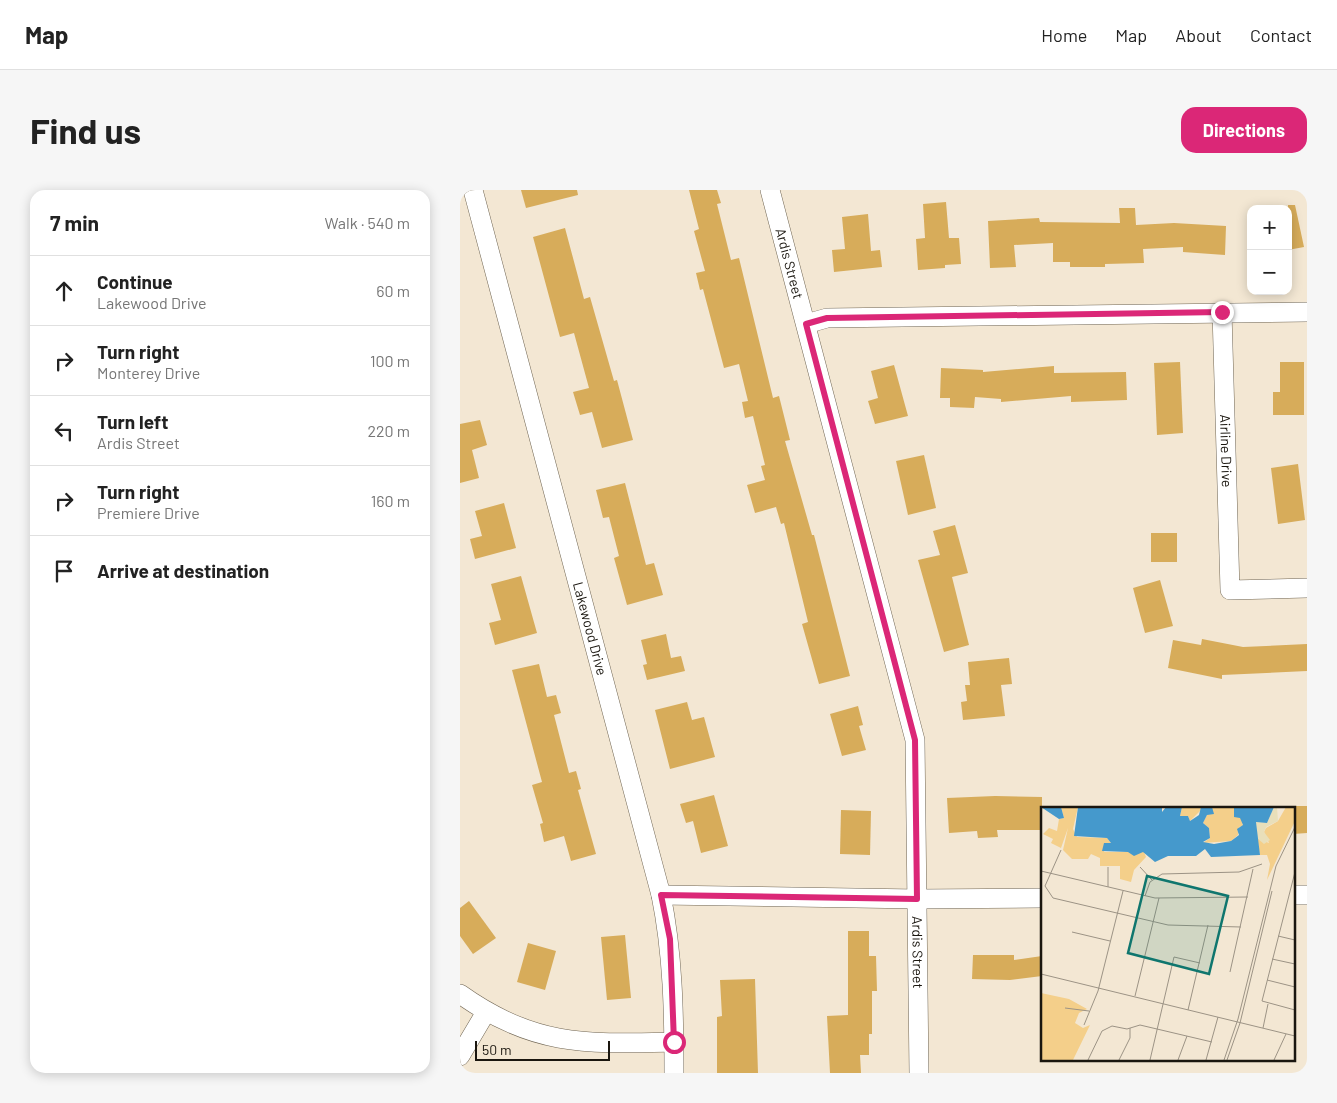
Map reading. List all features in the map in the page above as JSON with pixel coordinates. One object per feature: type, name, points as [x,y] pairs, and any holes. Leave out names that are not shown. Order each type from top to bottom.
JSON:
[{"type":"street","name":"Lakewood Drive","points":[[473,190],[661,895],[670,939],[674,1073]]},
{"type":"street","name":"Ardis Street","points":[[770,190],[915,740],[918,1073]]},
{"type":"street","name":"Airline Drive","points":[[1222,312],[1230,590],[1307,588]]},
{"type":"street","points":[[806,324],[827,318],[1307,312]]},
{"type":"street","points":[[661,895],[917,899],[1041,898]]},
{"type":"street","points":[[1294,895],[1307,895]]},
{"type":"street","points":[[460,994],[486,1012],[518,1028],[552,1038],[587,1042],[674,1042]]},
{"type":"street","points":[[460,1056],[486,1012]]},
{"type":"building","points":[[521,190],[577,190],[578,195],[526,208]]},
{"type":"building","points":[[689,190],[717,190],[721,203],[717,204],[731,260],[739,258],[773,398],[779,396],[790,440],[785,441],[812,535],[814,535],[850,676],[819,684],[802,624],[808,622],[784,523],[781,524],[776,507],[755,513],[747,485],[765,480],[761,466],[765,465],[753,416],[745,418],[742,402],[748,401],[739,364],[724,368],[703,289],[700,290],[696,273],[705,271],[694,231],[699,229]]},
{"type":"building","points":[[946,202],[949,238],[959,238],[961,264],[945,265],[945,268],[918,270],[916,239],[925,238],[923,204]]},
{"type":"building","points":[[1292,205],[1295,205],[1304,247],[1292,249]]},
{"type":"building","points":[[1119,208],[1135,208],[1136,225],[1174,223],[1226,226],[1225,255],[1183,252],[1183,247],[1143,249],[1144,263],[1105,264],[1105,267],[1070,267],[1070,262],[1053,262],[1053,243],[1014,245],[1016,267],[990,268],[988,221],[1039,218],[1040,222],[1120,223]]},
{"type":"building","points":[[868,214],[871,251],[880,250],[882,267],[834,272],[832,250],[845,249],[842,217]]},
{"type":"building","points":[[565,228],[584,299],[590,297],[614,381],[617,380],[633,440],[602,448],[592,412],[580,415],[573,392],[589,388],[574,333],[560,337],[533,237]]},
{"type":"building","points":[[1180,362],[1183,433],[1157,435],[1154,363]]},
{"type":"building","points":[[1280,362],[1304,362],[1304,415],[1273,415],[1273,392],[1280,392]]},
{"type":"building","points":[[894,365],[908,416],[875,424],[868,401],[878,398],[871,371]]},
{"type":"building","points":[[1054,366],[1054,373],[1126,372],[1127,400],[1071,402],[1071,396],[1001,402],[1001,399],[975,397],[974,408],[950,407],[950,398],[940,398],[941,368],[983,370],[983,372]]},
{"type":"building","points":[[480,420],[487,445],[472,450],[479,478],[460,483],[460,424]]},
{"type":"building","points":[[924,455],[936,508],[908,515],[896,461]]},
{"type":"building","points":[[1298,464],[1305,520],[1278,524],[1271,468]]},
{"type":"building","points":[[625,483],[646,565],[654,563],[663,595],[627,605],[614,558],[619,556],[609,517],[603,518],[596,490]]},
{"type":"building","points":[[504,503],[516,548],[475,559],[470,539],[482,536],[475,511]]},
{"type":"building","points":[[955,525],[968,573],[952,577],[969,645],[944,652],[918,560],[940,555],[933,531]]},
{"type":"building","points":[[1151,533],[1177,533],[1177,562],[1151,562]]},
{"type":"building","points":[[521,576],[537,633],[495,645],[489,623],[501,620],[491,584]]},
{"type":"building","points":[[1160,580],[1173,626],[1145,633],[1133,588]]},
{"type":"building","points":[[666,634],[671,658],[681,656],[685,671],[647,680],[643,665],[647,664],[641,640]]},
{"type":"building","points":[[1202,639],[1243,647],[1307,644],[1307,671],[1222,675],[1222,679],[1168,668],[1173,640],[1201,645]]},
{"type":"building","points":[[1009,658],[1012,684],[1001,685],[1005,716],[963,720],[961,702],[967,701],[965,685],[970,685],[968,662]]},
{"type":"building","points":[[539,664],[547,697],[556,695],[561,713],[554,715],[569,773],[576,771],[581,789],[578,790],[596,854],[571,861],[564,836],[544,842],[540,824],[543,823],[532,785],[542,782],[512,670]]},
{"type":"building","points":[[687,702],[692,720],[704,717],[715,757],[670,769],[655,710]]},
{"type":"building","points":[[858,706],[863,725],[859,726],[866,750],[842,756],[830,714]]},
{"type":"building","points":[[714,795],[728,846],[701,853],[693,821],[686,823],[680,804]]},
{"type":"building","points":[[1042,797],[1041,830],[997,830],[998,837],[978,838],[977,831],[949,833],[947,798]]},
{"type":"building","points":[[1307,806],[1307,833],[1294,834],[1293,807]]},
{"type":"building","points":[[841,810],[871,811],[870,855],[840,854]]},
{"type":"building","points":[[469,901],[496,938],[473,954],[460,936],[460,908]]},
{"type":"building","points":[[848,931],[869,931],[869,956],[876,956],[877,991],[872,991],[872,1034],[869,1034],[869,1055],[860,1055],[861,1073],[830,1073],[827,1016],[848,1015]]},
{"type":"building","points":[[625,935],[631,998],[607,1000],[601,937]]},
{"type":"building","points":[[528,943],[556,951],[545,990],[517,982]]},
{"type":"building","points":[[973,955],[1014,955],[1014,960],[1041,956],[1041,976],[1010,980],[972,979]]},
{"type":"building","points":[[755,979],[758,1073],[717,1073],[717,1017],[722,1016],[720,980]]},
{"type":"route","points":[[674,1042],[670,939],[661,895],[917,899],[915,740],[806,324],[827,318],[1222,312]]}]
